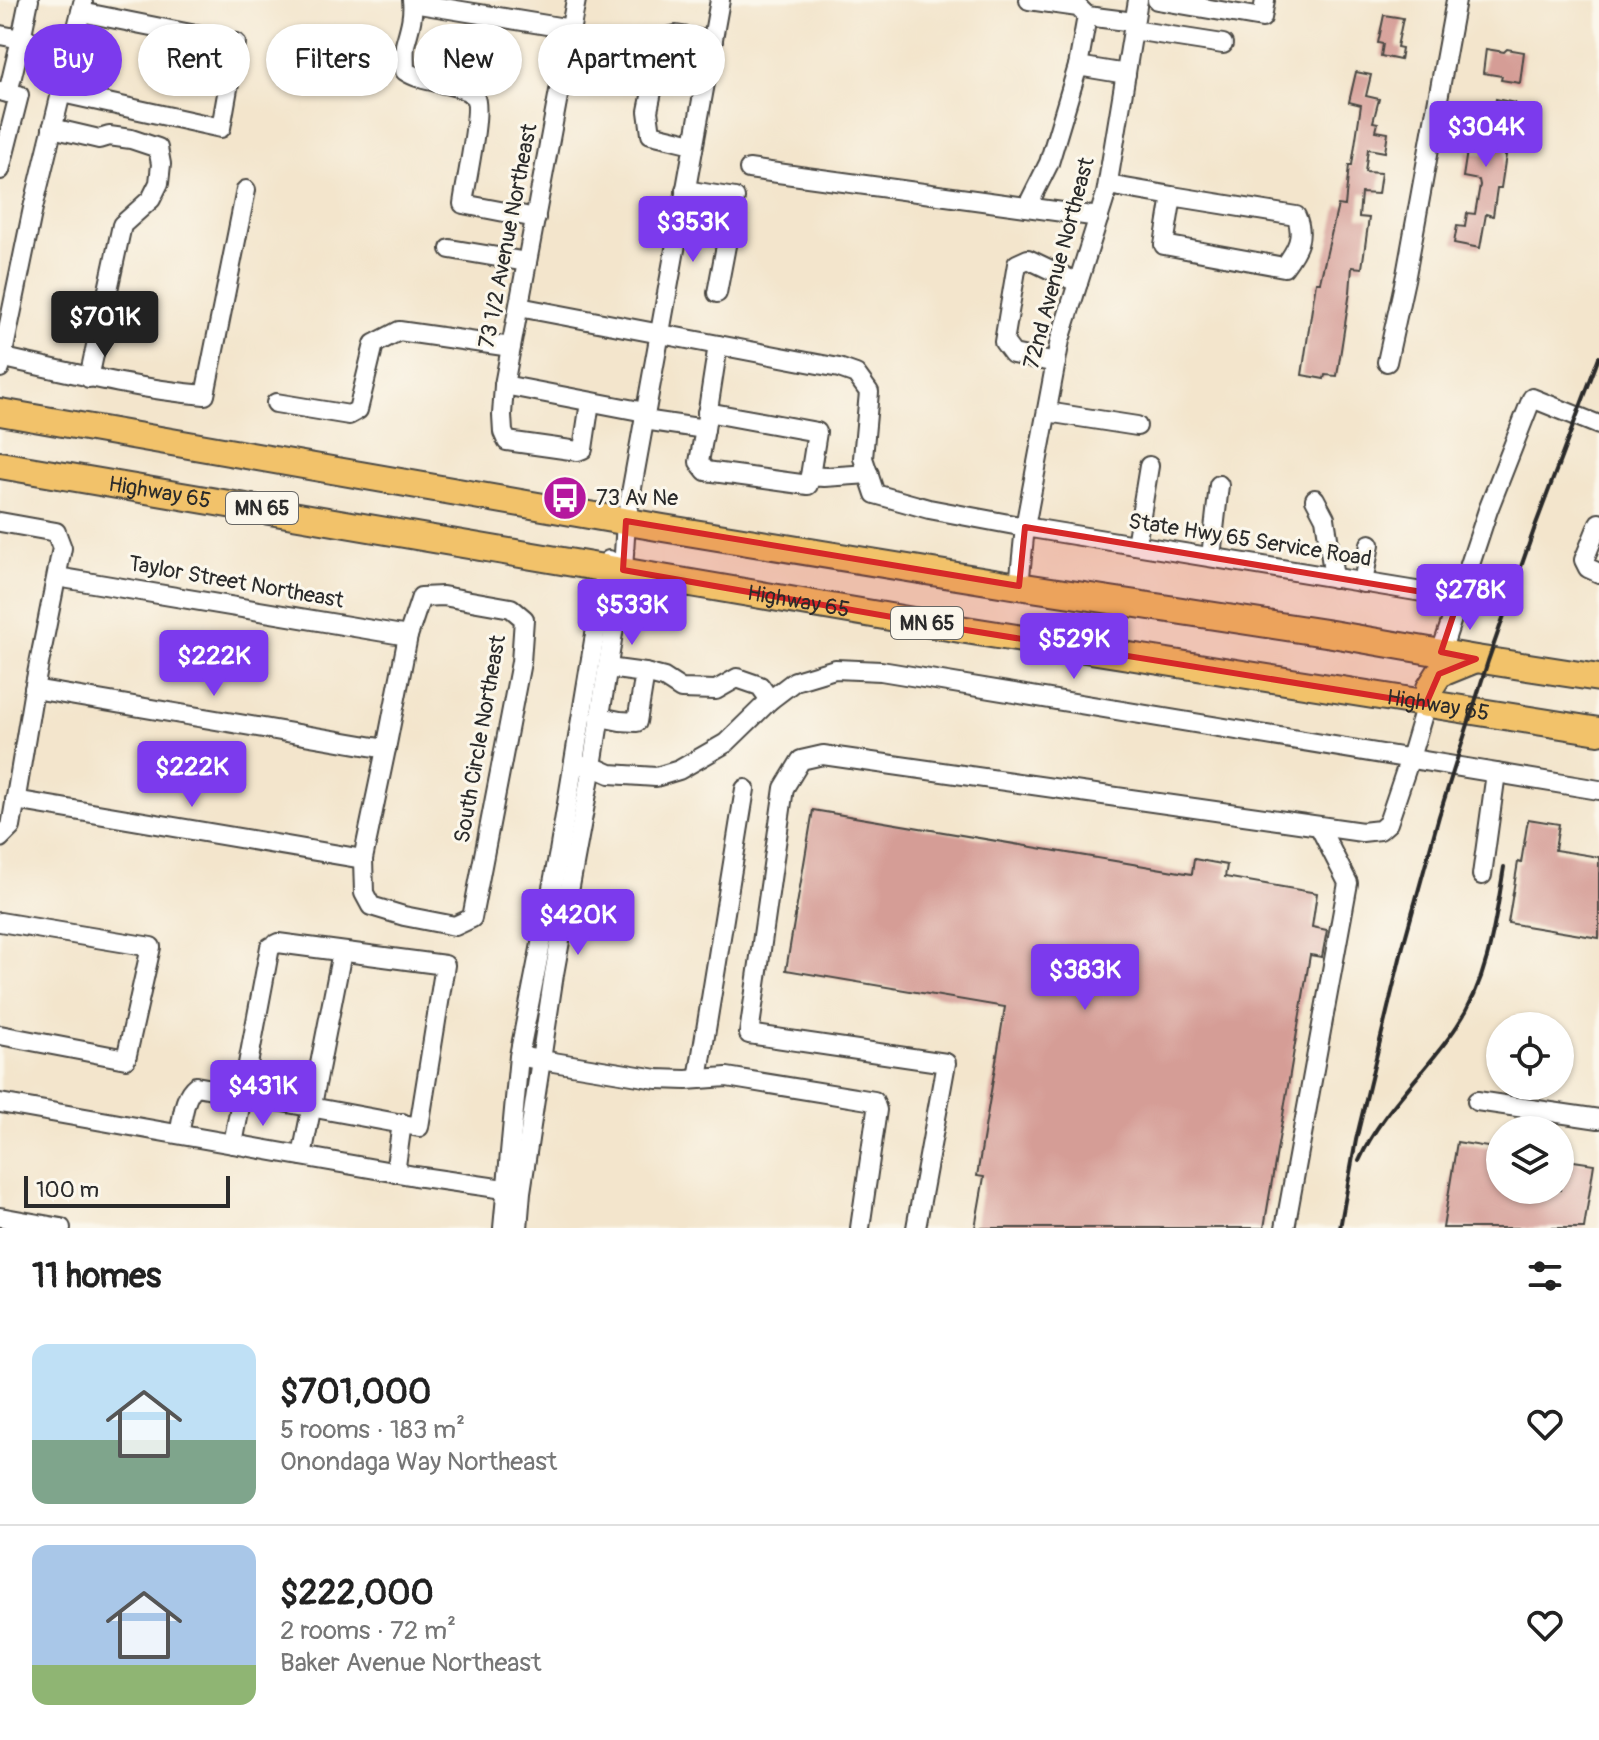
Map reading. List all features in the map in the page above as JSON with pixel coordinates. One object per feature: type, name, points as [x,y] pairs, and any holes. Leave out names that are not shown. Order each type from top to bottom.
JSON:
[{"type":"highway","name":"MN 65","points":[[0,412],[626,521],[1599,678]]},
{"type":"highway","name":"Highway 65","points":[[0,465],[966,630],[1599,731]]},
{"type":"highway","points":[[1426,704],[1430,688],[1439,674],[1476,659]]},
{"type":"street","points":[[4,92],[12,83],[29,0]]},
{"type":"street","name":"73 1/2 Avenue Northeast","points":[[572,24],[576,0]]},
{"type":"street","points":[[716,24],[720,0]]},
{"type":"street","points":[[1029,0],[1078,7],[1087,16],[1223,44]]},
{"type":"street","name":"72nd Avenue Northeast","points":[[1019,586],[1025,527],[1060,340],[1108,185],[1138,0]]},
{"type":"street","points":[[1157,0],[1262,18],[1265,0]]},
{"type":"street","points":[[1387,362],[1456,0]]},
{"type":"street","points":[[536,218],[463,204],[476,101],[464,90],[414,77],[405,71],[405,48],[412,2],[542,24]]},
{"type":"street","points":[[76,96],[221,128],[236,43],[82,6]]},
{"type":"street","points":[[1027,207],[1049,163],[1078,66],[1087,16]]},
{"type":"street","points":[[0,35],[24,40]]},
{"type":"street","points":[[1078,66],[1126,74]]},
{"type":"street","points":[[0,170],[4,140],[19,95],[4,92]]},
{"type":"street","points":[[61,96],[33,208],[1,362],[160,391],[205,395],[246,190]]},
{"type":"street","name":"73 1/2 Avenue Northeast","points":[[559,96],[504,385],[503,432],[507,441],[578,451],[583,449],[590,402]]},
{"type":"street","points":[[651,96],[648,111],[651,134],[693,144]]},
{"type":"street","points":[[494,1228],[503,1219],[513,1191],[541,1060],[614,569],[626,521],[702,96]]},
{"type":"street","points":[[52,128],[99,139],[109,136],[131,139],[158,148],[161,164],[159,183],[151,199],[122,225],[89,378]]},
{"type":"street","points":[[749,169],[1099,217]]},
{"type":"street","points":[[1108,185],[1296,216],[1301,228],[1295,253],[1284,267],[1164,245],[1172,196]]},
{"type":"street","points":[[685,190],[735,198],[717,293]]},
{"type":"street","points":[[450,249],[527,262]]},
{"type":"street","points":[[1056,363],[1013,354],[1004,342],[1017,264],[1028,259],[1078,283]]},
{"type":"street","points":[[519,307],[839,368],[856,374],[869,392],[863,458],[869,474],[810,476]]},
{"type":"street","points":[[276,403],[349,415],[358,410],[374,344],[399,331],[511,347]]},
{"type":"street","points":[[504,385],[645,416],[706,421],[817,432],[808,485],[706,471],[699,462],[706,421],[718,345]]},
{"type":"street","points":[[1441,652],[1488,510],[1532,398],[1599,425]]},
{"type":"street","points":[[1047,412],[1137,426]]},
{"type":"street","points":[[1136,545],[1149,466]]},
{"type":"street","name":"State Hwy 65 Service Road","points":[[869,474],[875,494],[929,509],[1459,598]]},
{"type":"street","points":[[1211,557],[1219,485]]},
{"type":"street","points":[[1315,499],[1325,518],[1334,578]]},
{"type":"street","points":[[0,522],[56,532],[62,548],[11,827],[0,838]]},
{"type":"street","points":[[1599,523],[1584,560],[1588,568],[1599,573]]},
{"type":"street","points":[[1363,583],[1370,544]]},
{"type":"street","points":[[518,1228],[513,1191],[519,1056],[559,852],[600,717],[608,668],[614,569]]},
{"type":"street","name":"Taylor Street Northeast","points":[[57,577],[408,636]]},
{"type":"street","name":"South Circle Northeast","points":[[443,596],[511,608],[524,619],[521,662],[472,918],[455,926],[371,906],[364,893],[363,859],[386,749],[408,636],[421,597],[443,596]]},
{"type":"street","points":[[608,668],[664,678],[681,689],[716,690],[737,678],[760,686],[770,700]]},
{"type":"street","points":[[583,765],[610,774],[656,777],[679,770],[726,743],[770,700],[795,681],[835,669],[881,671],[1599,790]]},
{"type":"street","points":[[600,717],[637,722],[645,673]]},
{"type":"street","points":[[34,689],[386,749]]},
{"type":"street","points":[[916,1228],[946,1063],[749,1034],[784,788],[801,760],[823,755],[1362,832],[1380,830],[1388,823],[1426,704]]},
{"type":"street","points":[[1482,875],[1496,773]]},
{"type":"street","points":[[698,1079],[745,789]]},
{"type":"street","points":[[15,800],[363,859]]},
{"type":"street","points":[[1285,1228],[1348,883],[1319,826]]},
{"type":"street","points":[[0,922],[151,947],[126,1059],[0,1035]]},
{"type":"street","points":[[179,1134],[187,1098],[196,1086],[242,1096],[311,1109],[419,1127],[445,965],[278,943],[270,947],[242,1096],[233,1144]]},
{"type":"street","points":[[302,1156],[342,952]]},
{"type":"street","points":[[519,1056],[657,1079],[727,1077],[874,1101],[877,1110],[860,1228]]},
{"type":"street","points":[[1477,1101],[1599,1119]]},
{"type":"street","points":[[0,1103],[513,1191]]},
{"type":"street","points":[[395,1173],[402,1123]]},
{"type":"street","points":[[0,1217],[61,1228]]},
{"type":"highlighted area","points":[[626,521],[1019,586],[1025,527],[1459,598],[1441,652],[1476,659],[1439,674],[1426,704],[966,630],[623,570]]},
{"type":"building","points":[[1384,15],[1403,18],[1397,47],[1402,48],[1400,60],[1381,56],[1383,44],[1378,43]]},
{"type":"building","points":[[1486,49],[1524,52],[1520,83],[1483,73]]},
{"type":"building","points":[[1356,72],[1371,75],[1366,96],[1379,99],[1373,122],[1378,123],[1376,131],[1388,133],[1385,152],[1368,149],[1365,172],[1381,173],[1378,194],[1361,193],[1359,217],[1369,218],[1362,268],[1352,267],[1337,376],[1325,375],[1324,379],[1302,375],[1316,282],[1320,282],[1338,205],[1345,206],[1349,165],[1352,165],[1361,105],[1349,102]]},
{"type":"building","points":[[1496,99],[1515,103],[1501,188],[1497,188],[1493,216],[1486,214],[1480,248],[1454,243],[1457,226],[1465,227],[1467,213],[1475,214],[1480,185],[1479,180],[1463,177],[1467,151],[1483,154],[1502,135],[1489,132],[1490,126],[1473,123],[1477,101],[1495,104]]},
{"type":"building","points":[[813,810],[1192,874],[1194,859],[1227,865],[1225,877],[1317,893],[1312,927],[1327,930],[1322,957],[1310,955],[1264,1228],[975,1228],[984,1177],[977,1176],[1005,1007],[786,970]]},
{"type":"building","points":[[1528,819],[1559,824],[1555,850],[1599,857],[1599,938],[1508,923]]},
{"type":"building","points":[[1457,1142],[1486,1147],[1486,1204],[1574,1204],[1574,1161],[1594,1164],[1584,1228],[1443,1228]]},
{"type":"railway","points":[[1340,1228],[1356,1140],[1403,946],[1439,816],[1488,661],[1599,357]]},
{"type":"railway","points":[[1359,1161],[1392,1108],[1445,1043],[1468,1008],[1484,969],[1504,867]]},
{"type":"place","name":"73 Av Ne","points":[[565,498]]}]
